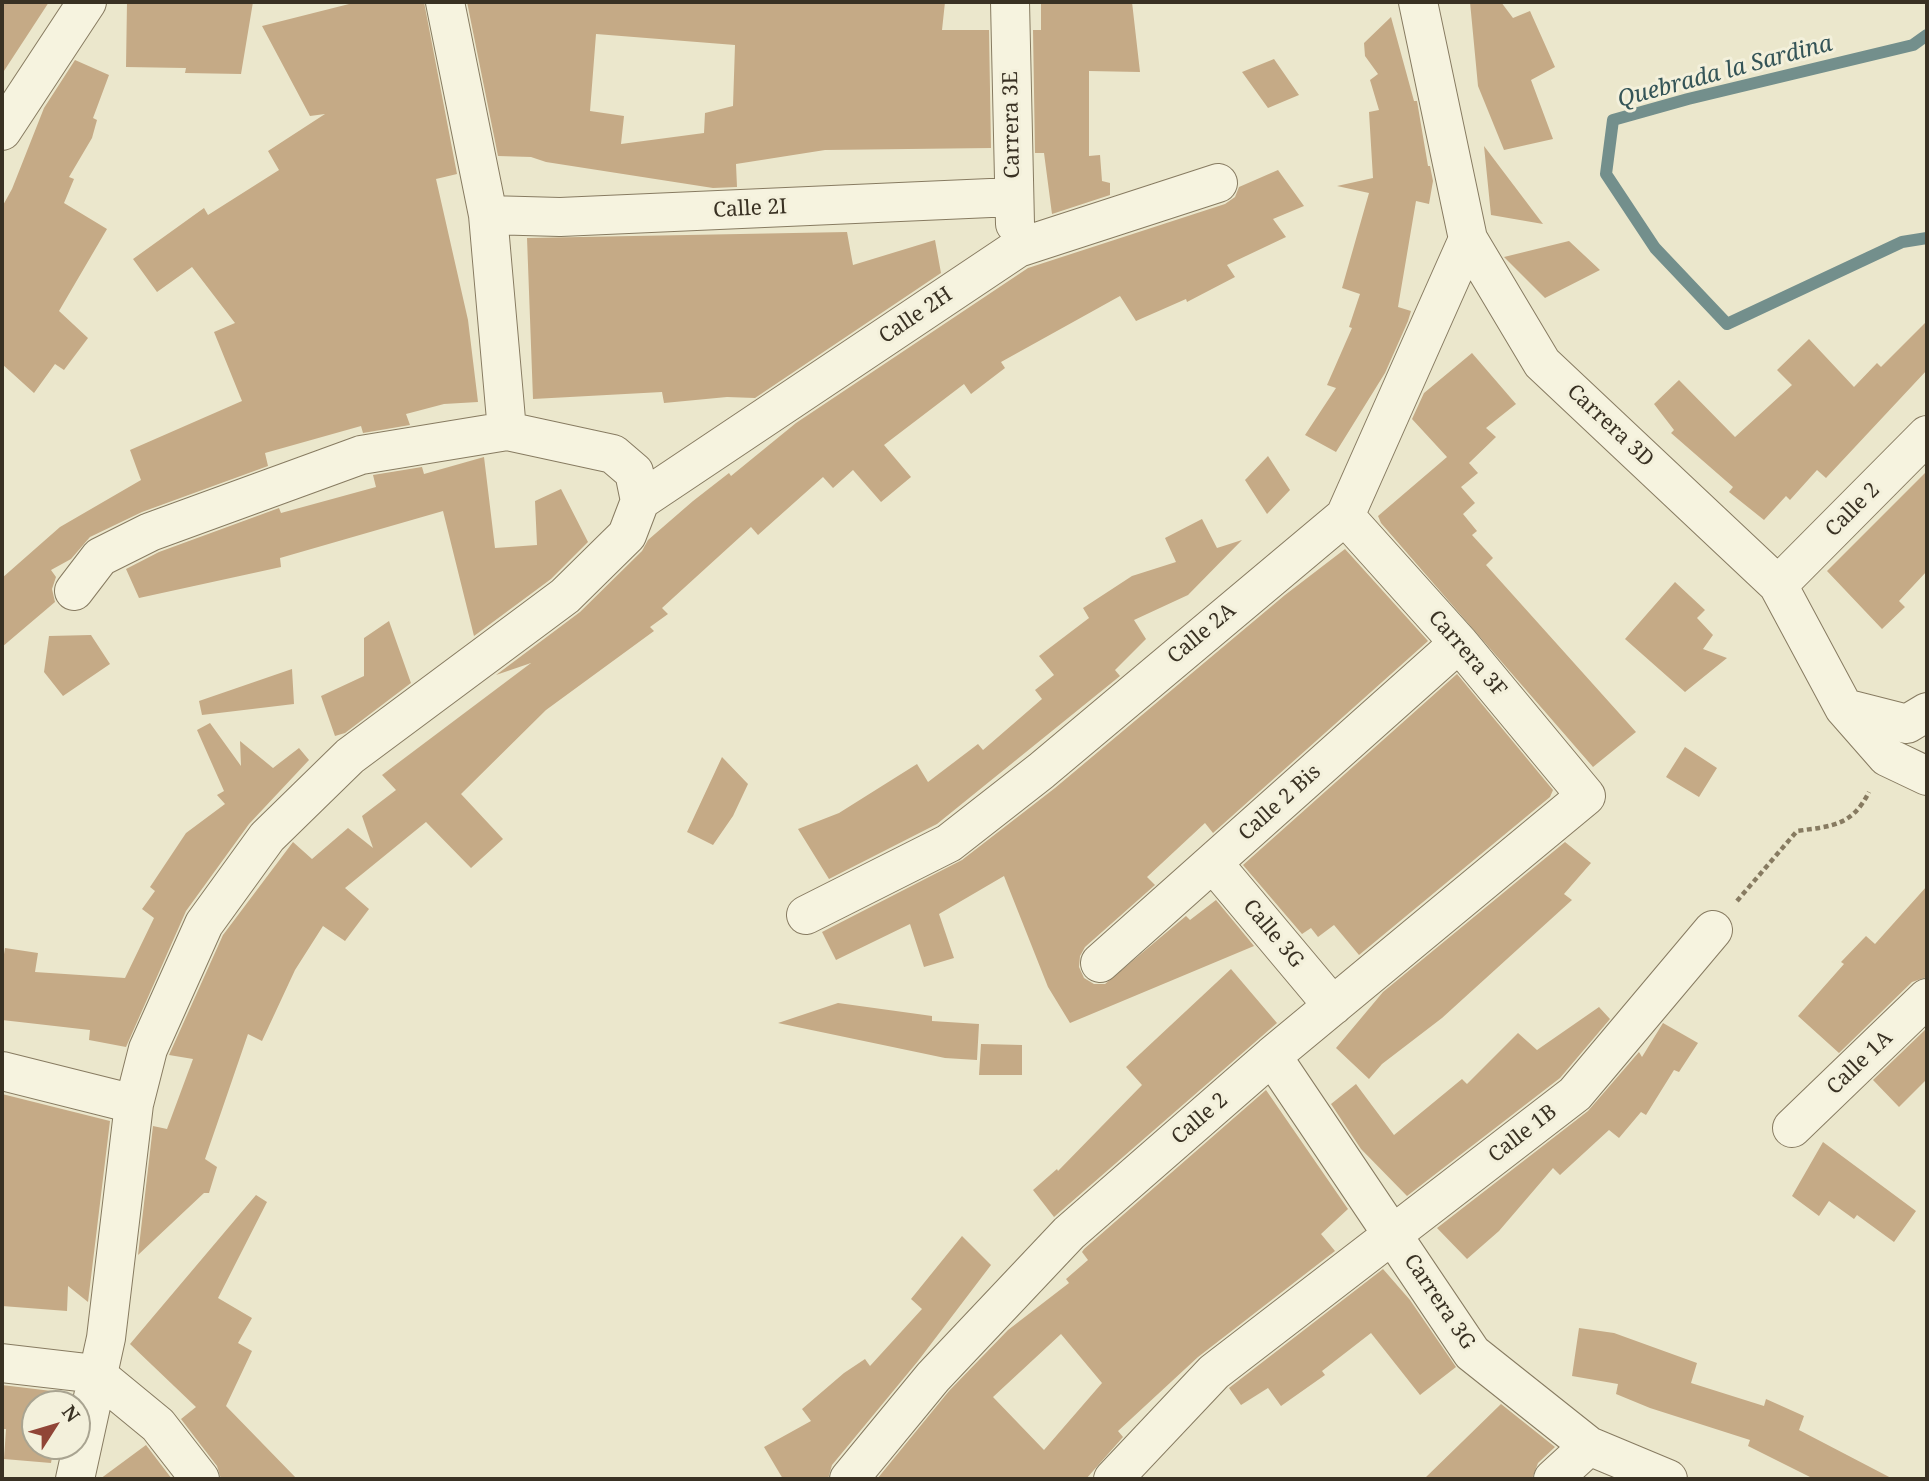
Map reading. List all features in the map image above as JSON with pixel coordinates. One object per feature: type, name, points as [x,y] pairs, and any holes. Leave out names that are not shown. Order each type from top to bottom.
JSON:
[{"type":"street","points":[[2,131],[87,2]]},
{"type":"street","points":[[445,2],[453,30],[488,215],[507,430]]},
{"type":"street","name":"Carrera 3E","points":[[1010,2],[1013,197],[1017,248]]},
{"type":"street","name":"Carrera 3D","points":[[1418,2],[1468,239],[1542,363],[1778,585],[1844,708],[1887,757],[1927,776]]},
{"type":"street","name":"Calle 2H","points":[[640,501],[1017,248],[1217,183]]},
{"type":"street","name":"Calle 2I","points":[[488,215],[560,217],[1013,197]]},
{"type":"street","name":"Calle 2A","points":[[806,915],[949,843],[1041,771],[1345,516],[1468,239]]},
{"type":"street","points":[[74,591],[100,557],[175,523],[361,454],[507,430],[613,454],[634,472],[640,501],[627,535],[565,596],[350,756],[267,837],[204,924],[148,1049],[134,1104],[106,1338],[75,1479]]},
{"type":"street","name":"Calle 2","points":[[1778,585],[1927,435]]},
{"type":"street","name":"Carrera 3F","points":[[1345,516],[1460,643],[1586,796]]},
{"type":"street","name":"Calle 2 Bis","points":[[1100,963],[1460,643]]},
{"type":"street","points":[[1844,708],[1907,724],[1927,712]]},
{"type":"street","name":"Calle 2","points":[[849,1479],[933,1377],[1069,1233],[1272,1056],[1586,796]]},
{"type":"street","name":"Calle 3G","points":[[1213,863],[1333,1006]]},
{"type":"street","name":"Calle 1B","points":[[1113,1479],[1214,1372],[1575,1094],[1713,930]]},
{"type":"street","name":"Calle 1A","points":[[1792,1128],[1927,998]]},
{"type":"street","name":"Carrera 3G","points":[[1272,1056],[1472,1353],[1589,1446],[1668,1479]]},
{"type":"street","points":[[2,1072],[134,1104]]},
{"type":"street","points":[[2,1363],[96,1374],[158,1425],[200,1479]]},
{"type":"street","points":[[1553,1479],[1589,1446]]},
{"type":"path","points":[[1713,930],[1797,831],[1826,827],[1850,819],[1864,801],[1887,757]]},
{"type":"building","points":[[2,2],[49,2],[2,74]]},
{"type":"building","points":[[127,2],[253,2],[241,74],[185,73],[186,68],[126,67]]},
{"type":"building","points":[[357,2],[424,2],[457,174],[436,179],[468,320],[478,402],[444,404],[406,414],[410,425],[363,433],[361,426],[265,453],[268,466],[142,512],[90,537],[71,559],[51,570],[56,577],[52,589],[55,602],[2,647],[2,578],[60,527],[141,480],[130,450],[242,401],[214,332],[235,323],[192,267],[157,292],[133,259],[204,208],[208,215],[279,170],[268,151],[325,114],[310,116],[262,26]]},
{"type":"building","points":[[467,2],[945,2],[942,30],[989,30],[991,148],[825,150],[736,164],[737,187],[713,188],[546,162],[531,157],[498,156]],"holes":[[[596,34],[735,45],[733,106],[705,113],[704,133],[621,144],[624,116],[590,111]]]},
{"type":"building","points":[[1041,2],[1132,2],[1140,72],[1089,71],[1089,156],[1100,155],[1102,181],[1110,183],[1110,195],[1052,214],[1044,153],[1035,153],[1033,30],[1041,30]]},
{"type":"building","points":[[1470,2],[1501,2],[1513,18],[1530,11],[1555,67],[1531,80],[1553,139],[1504,150],[1478,86]]},
{"type":"building","points":[[1391,17],[1414,101],[1417,101],[1433,181],[1429,204],[1416,201],[1398,307],[1411,311],[1408,321],[1385,373],[1336,452],[1305,435],[1336,388],[1327,385],[1352,328],[1349,327],[1360,294],[1342,288],[1369,193],[1337,186],[1373,178],[1369,112],[1379,110],[1370,80],[1378,74],[1365,56],[1364,43]]},
{"type":"building","points":[[1274,59],[1299,95],[1268,108],[1242,72]]},
{"type":"building","points":[[75,60],[109,75],[93,118],[97,120],[92,138],[69,177],[74,179],[64,203],[107,229],[59,311],[88,338],[64,370],[55,364],[34,393],[2,364],[2,207],[12,189],[44,108]]},
{"type":"building","points":[[1484,146],[1543,224],[1491,215]]},
{"type":"building","points":[[1278,170],[1304,206],[1273,219],[1286,237],[1227,265],[1235,277],[1187,302],[1186,299],[1136,321],[1120,296],[1001,362],[1005,368],[971,394],[964,384],[884,445],[911,477],[881,502],[853,470],[833,488],[823,477],[758,535],[751,527],[662,608],[668,614],[650,627],[654,631],[546,710],[461,794],[503,839],[471,868],[426,822],[345,888],[369,909],[345,941],[323,926],[295,970],[262,1041],[248,1034],[205,1159],[217,1167],[209,1193],[204,1193],[138,1255],[153,1126],[167,1129],[193,1059],[169,1055],[223,935],[293,842],[312,859],[348,828],[373,848],[362,816],[396,790],[382,775],[531,663],[496,675],[580,612],[642,551],[648,540],[693,501],[729,473],[731,476],[796,423],[1028,268],[1225,204],[1235,197],[1239,187]]},
{"type":"building","points":[[847,232],[853,265],[935,240],[941,273],[755,398],[727,397],[664,403],[662,392],[533,399],[527,238]]},
{"type":"building","points":[[1569,241],[1600,270],[1545,298],[1504,257]]},
{"type":"building","points":[[1927,321],[1927,370],[1826,478],[1817,470],[1790,500],[1786,496],[1764,520],[1729,492],[1733,487],[1671,433],[1674,430],[1654,404],[1679,380],[1735,437],[1792,385],[1777,370],[1809,339],[1854,387],[1877,363],[1881,367]]},
{"type":"building","points":[[1472,353],[1516,404],[1486,428],[1496,437],[1469,463],[1478,473],[1461,487],[1475,503],[1463,514],[1477,531],[1472,535],[1493,558],[1486,565],[1636,732],[1593,767],[1381,523],[1378,516],[1447,457],[1412,419],[1424,393]]},
{"type":"building","points":[[1268,456],[1290,490],[1267,514],[1245,480]]},
{"type":"building","points":[[484,457],[495,548],[537,545],[535,501],[561,489],[588,542],[551,579],[474,636],[443,511],[280,558],[281,567],[139,598],[126,569],[159,552],[279,508],[281,513],[376,487],[373,475],[422,467],[424,474]]},
{"type":"building","points":[[1927,471],[1927,571],[1899,601],[1905,607],[1882,629],[1827,571]]},
{"type":"building","points":[[1202,519],[1217,548],[1242,540],[1188,595],[1134,620],[1146,639],[1115,670],[1120,676],[937,824],[829,879],[798,829],[839,813],[917,764],[928,782],[978,744],[983,750],[1042,699],[1035,690],[1054,675],[1039,656],[1089,618],[1083,608],[1132,576],[1176,562],[1165,538]]},
{"type":"building","points":[[1345,549],[1428,641],[1213,833],[1205,823],[1147,877],[1155,885],[1085,947],[1080,956],[1079,967],[1084,978],[1094,984],[1105,984],[1186,916],[1190,920],[1216,900],[1254,946],[1070,1023],[1048,987],[1004,876],[939,914],[954,958],[924,967],[910,924],[836,960],[822,932],[962,860],[1055,788],[1285,595]]},
{"type":"building","points":[[1675,582],[1705,610],[1697,618],[1713,635],[1703,649],[1727,658],[1685,692],[1625,639]]},
{"type":"building","points":[[389,621],[411,683],[345,733],[335,736],[321,696],[364,676],[364,638]]},
{"type":"building","points":[[91,635],[110,664],[63,696],[44,672],[49,636]]},
{"type":"building","points":[[292,669],[294,704],[202,715],[199,701]]},
{"type":"building","points":[[1457,674],[1553,790],[1550,797],[1359,955],[1334,925],[1318,937],[1311,928],[1302,934],[1243,865]]},
{"type":"building","points":[[210,723],[241,766],[240,741],[273,768],[299,748],[309,760],[249,824],[186,911],[126,1047],[89,1040],[90,1030],[2,1020],[2,967],[5,948],[38,953],[35,972],[125,978],[154,918],[142,909],[155,891],[150,887],[186,833],[225,804],[217,795],[224,791],[197,730]]},
{"type":"building","points":[[1685,747],[1717,768],[1699,797],[1666,777]]},
{"type":"building","points":[[722,757],[748,784],[733,816],[713,845],[687,832]]},
{"type":"building","points":[[1565,842],[1591,863],[1564,894],[1572,900],[1442,1018],[1382,1064],[1369,1079],[1336,1048],[1383,992]]},
{"type":"building","points":[[1927,886],[1927,977],[1912,982],[1839,1053],[1798,1016],[1844,964],[1841,962],[1866,936],[1875,944]]},
{"type":"building","points":[[1231,969],[1277,1023],[1054,1217],[1033,1190],[1057,1169],[1058,1171],[1142,1085],[1126,1067]]},
{"type":"building","points":[[838,1003],[932,1016],[932,1021],[979,1024],[977,1060],[945,1058],[778,1023]]},
{"type":"building","points":[[1599,1007],[1610,1019],[1560,1078],[1407,1196],[1361,1149],[1331,1104],[1356,1084],[1394,1135],[1462,1079],[1467,1084],[1518,1033],[1537,1050]]},
{"type":"building","points":[[1663,1023],[1698,1043],[1679,1072],[1674,1070],[1646,1115],[1641,1112],[1619,1138],[1609,1130],[1560,1175],[1553,1168],[1499,1231],[1467,1259],[1437,1228],[1588,1111],[1639,1052],[1642,1057]]},
{"type":"building","points":[[1927,1028],[1927,1079],[1899,1107],[1873,1080]]},
{"type":"building","points":[[981,1044],[1022,1045],[1022,1075],[979,1075]]},
{"type":"building","points":[[1266,1090],[1348,1209],[1321,1234],[1335,1251],[1198,1357],[1118,1431],[1123,1437],[1086,1479],[877,1479],[949,1391],[1008,1330],[1069,1283],[1066,1279],[1088,1260],[1082,1252]],"holes":[[[1061,1334],[1102,1383],[1044,1450],[993,1397]]]},
{"type":"building","points":[[2,1094],[110,1121],[88,1302],[68,1286],[67,1311],[2,1306]]},
{"type":"building","points":[[1823,1142],[1916,1211],[1894,1242],[1857,1215],[1854,1219],[1829,1201],[1819,1216],[1792,1196]]},
{"type":"building","points":[[256,1195],[267,1202],[218,1298],[252,1318],[238,1343],[252,1351],[226,1406],[297,1479],[221,1479],[217,1466],[181,1419],[196,1407],[130,1344]]},
{"type":"building","points":[[962,1236],[991,1265],[918,1361],[832,1465],[828,1479],[783,1479],[764,1447],[811,1421],[802,1409],[844,1373],[865,1359],[870,1366],[922,1309],[911,1299]]},
{"type":"building","points":[[1383,1269],[1410,1300],[1456,1367],[1420,1395],[1371,1333],[1322,1371],[1325,1375],[1281,1406],[1268,1388],[1241,1405],[1229,1388]]},
{"type":"building","points":[[1579,1328],[1614,1333],[1697,1363],[1691,1383],[1764,1406],[1766,1399],[1804,1416],[1799,1430],[1893,1479],[1814,1479],[1748,1446],[1750,1440],[1650,1408],[1616,1394],[1618,1384],[1572,1376]]},
{"type":"building","points":[[2,1385],[43,1390],[21,1390],[21,1460],[52,1460],[51,1463],[4,1459],[6,1429],[2,1429]]},
{"type":"building","points":[[1501,1404],[1555,1447],[1538,1463],[1532,1479],[1424,1479]]},
{"type":"building","points":[[146,1445],[172,1479],[100,1479]]},
{"type":"waterway","name":"Quebrada la Sardina","points":[[1927,35],[1913,45],[1688,99],[1613,120],[1606,174],[1655,248],[1727,324],[1902,242],[1927,238]]}]
